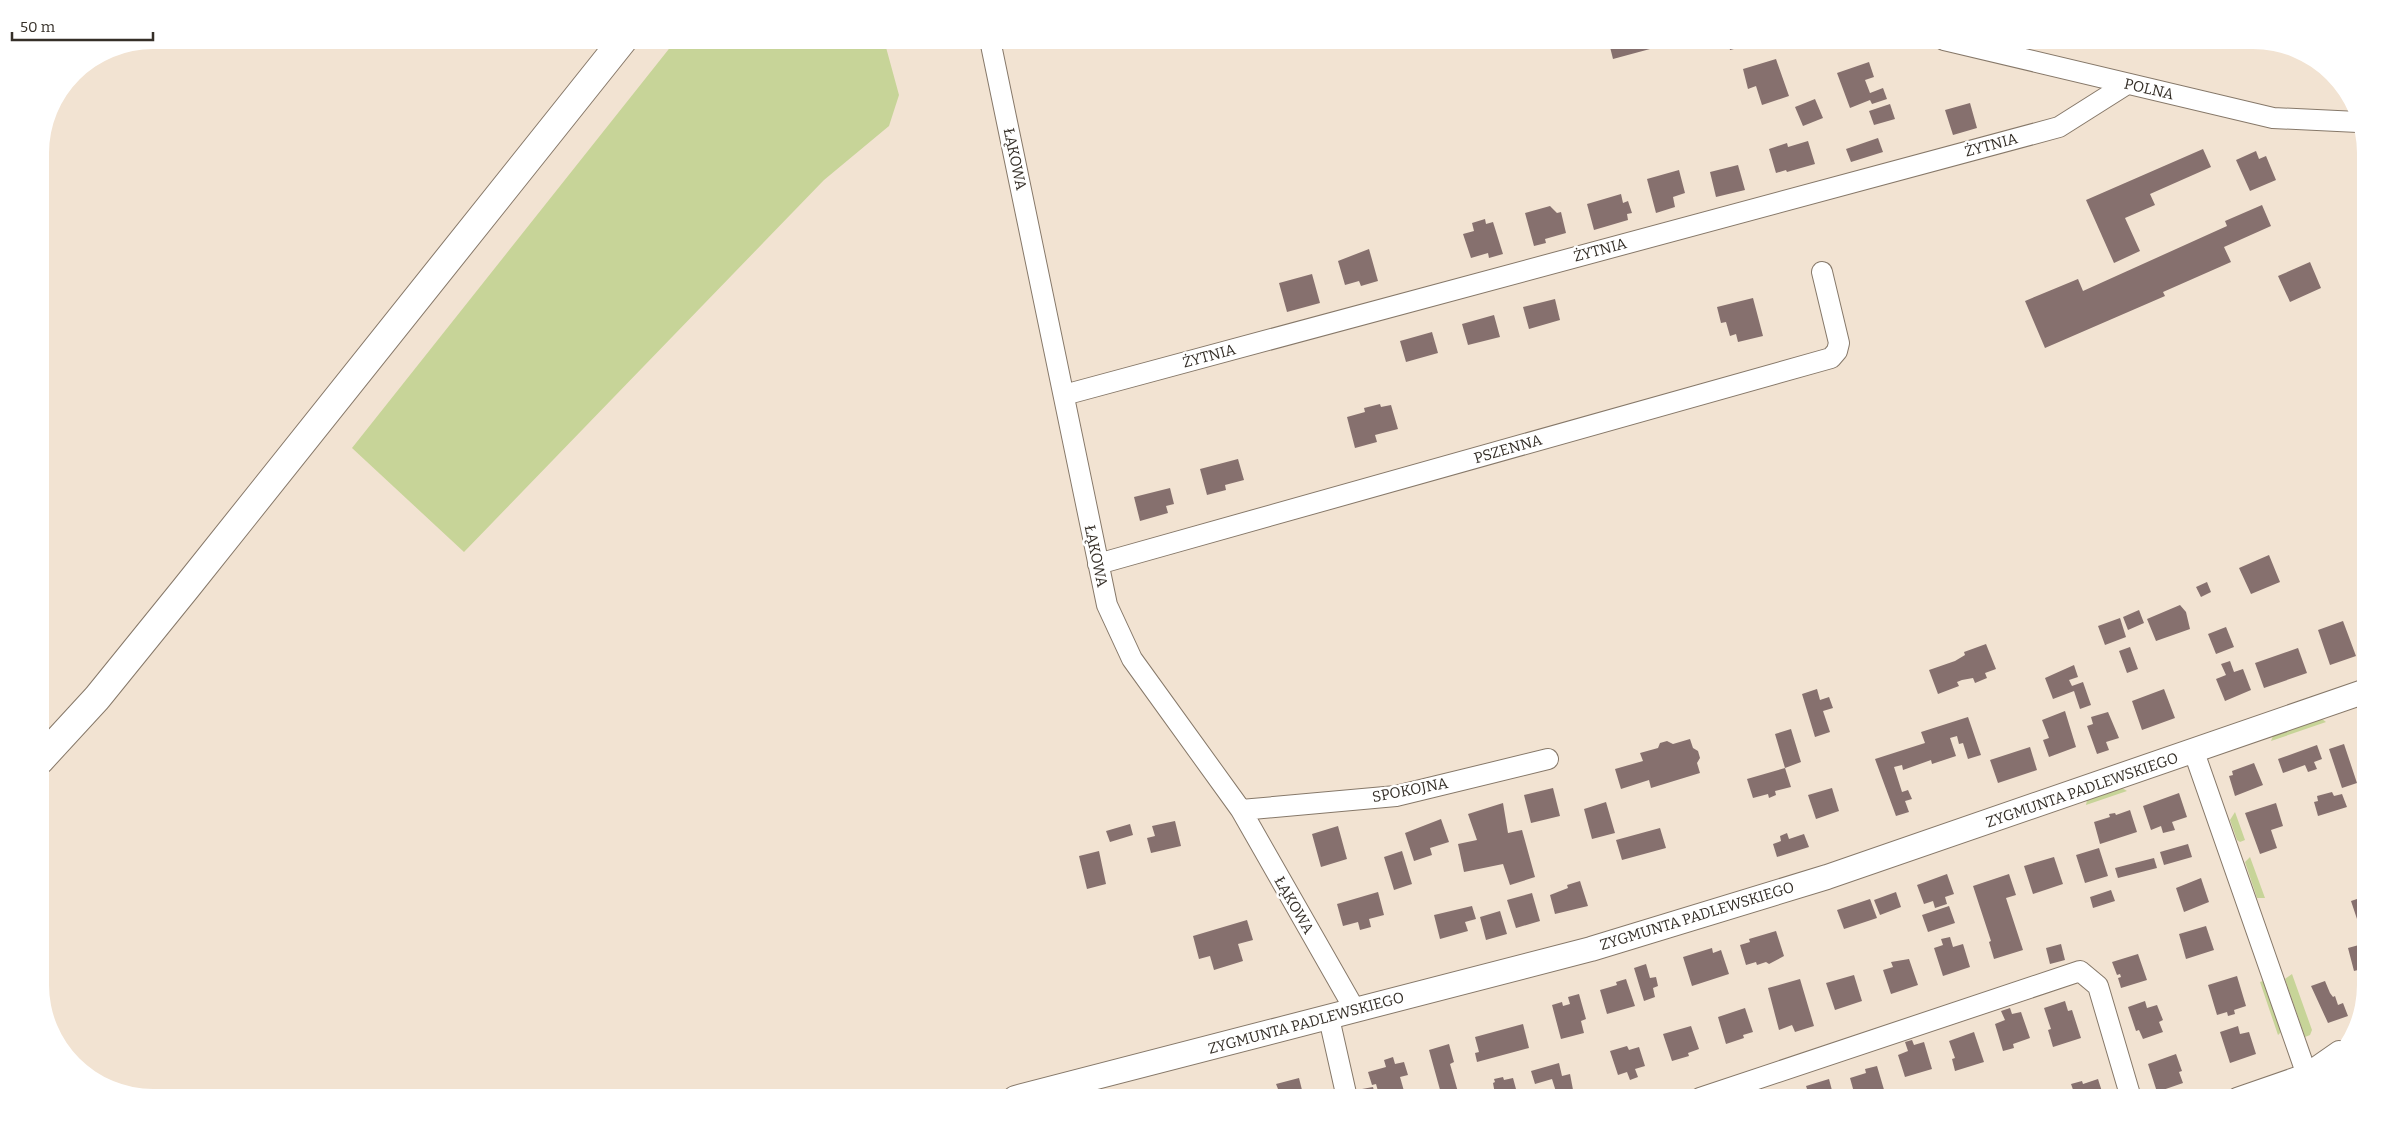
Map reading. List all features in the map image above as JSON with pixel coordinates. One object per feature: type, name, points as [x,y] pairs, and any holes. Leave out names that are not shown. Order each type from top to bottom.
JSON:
[{"type":"main road","points":[[49,750],[96,698],[186,588],[616,49]]},
{"type":"street","name":"ŁĄKOWA","points":[[992,49],[1107,605],[1132,659],[1241,810],[1354,1010]]},
{"type":"street","name":"POLNA","points":[[1981,49],[2273,118],[2352,122]]},
{"type":"street","name":"ŻYTNIA","points":[[1064,395],[2059,127],[2127,84]]},
{"type":"street","name":"PSZENNA","points":[[1098,564],[1831,358],[1837,351],[1839,343],[1822,272]]},
{"type":"street","name":"ZYGMUNTA PADLEWSKIEGO","points":[[1050,1089],[1591,949],[1818,880],[2357,695]]},
{"type":"street","points":[[2194,752],[2307,1074]]},
{"type":"street","name":"SPOKOJNA","points":[[1241,810],[1396,796],[1548,759]]},
{"type":"street","points":[[1727,1089],[2080,971],[2098,986],[2128,1089]]},
{"type":"street","points":[[1329,1018],[1345,1089]]},
{"type":"street","points":[[2275,1087],[2288,1083]]},
{"type":"green space","points":[[669,49],[886,49],[899,95],[889,126],[824,180],[464,552],[352,448]]},
{"type":"green space","points":[[2322,719],[2326,722],[2271,741],[2273,736]]},
{"type":"green space","points":[[2122,788],[2127,791],[2086,805],[2087,800]]},
{"type":"green space","points":[[2235,812],[2245,840],[2240,842],[2237,840],[2230,820]]},
{"type":"green space","points":[[2250,857],[2265,898],[2257,898],[2245,862]]},
{"type":"green space","points":[[2292,974],[2312,1030],[2310,1035],[2305,1037],[2285,979]]},
{"type":"green space","points":[[2263,981],[2283,1030],[2278,1035],[2260,982]]},
{"type":"building","points":[[1610,49],[1650,49],[1613,59]]},
{"type":"building","points":[[1776,59],[1789,96],[1762,105],[1756,86],[1748,89],[1743,69]]},
{"type":"building","points":[[1869,62],[1874,77],[1865,80],[1870,93],[1883,88],[1887,99],[1872,104],[1870,100],[1850,108],[1837,73]]},
{"type":"building","points":[[1815,99],[1823,118],[1803,126],[1795,107]]},
{"type":"building","points":[[1970,103],[1977,128],[1953,135],[1945,110]]},
{"type":"building","points":[[1890,104],[1895,119],[1874,125],[1869,111]]},
{"type":"building","points":[[1878,138],[1883,152],[1851,162],[1846,149]]},
{"type":"building","points":[[1808,141],[1815,164],[1776,173],[1769,149],[1787,143],[1788,147]]},
{"type":"building","points":[[2203,149],[2211,167],[2150,194],[2155,205],[2125,218],[2140,251],[2114,263],[2086,200]]},
{"type":"building","points":[[2256,151],[2259,159],[2266,156],[2276,180],[2250,191],[2236,160]]},
{"type":"building","points":[[1738,165],[1745,190],[1716,197],[1710,172]]},
{"type":"building","points":[[1679,170],[1685,193],[1673,197],[1675,207],[1656,213],[1647,179]]},
{"type":"building","points":[[1621,194],[1623,203],[1628,201],[1632,213],[1627,214],[1628,220],[1594,230],[1587,204]]},
{"type":"building","points":[[2262,205],[2271,226],[2224,247],[2231,262],[2163,292],[2165,296],[2045,348],[2025,301],[2078,279],[2083,291],[2227,226],[2225,221]]},
{"type":"building","points":[[1550,206],[1557,213],[1561,212],[1566,233],[1545,239],[1546,243],[1534,246],[1525,213]]},
{"type":"building","points":[[1485,219],[1486,224],[1493,222],[1503,254],[1489,258],[1488,253],[1471,258],[1463,234],[1474,231],[1472,223]]},
{"type":"building","points":[[1369,249],[1378,281],[1361,286],[1359,281],[1345,285],[1338,261]]},
{"type":"building","points":[[2310,262],[2321,288],[2290,302],[2278,276]]},
{"type":"building","points":[[1312,274],[1320,303],[1287,312],[1279,283]]},
{"type":"building","points":[[1753,298],[1763,336],[1738,342],[1736,334],[1730,336],[1726,322],[1721,323],[1717,307]]},
{"type":"building","points":[[1555,299],[1560,320],[1529,329],[1523,307]]},
{"type":"building","points":[[1494,315],[1500,337],[1468,345],[1462,324]]},
{"type":"building","points":[[1432,332],[1438,353],[1406,362],[1400,341]]},
{"type":"building","points":[[1380,404],[1381,407],[1391,405],[1398,429],[1375,435],[1377,442],[1355,448],[1347,417],[1365,412],[1364,408]]},
{"type":"building","points":[[1238,459],[1244,480],[1225,485],[1226,490],[1207,495],[1200,469]]},
{"type":"building","points":[[1170,488],[1174,504],[1166,506],[1168,513],[1140,521],[1134,497]]},
{"type":"building","points":[[2269,555],[2280,582],[2251,594],[2239,568]]},
{"type":"building","points":[[2207,582],[2211,592],[2201,597],[2196,587]]},
{"type":"building","points":[[2180,605],[2186,612],[2190,629],[2156,641],[2147,619]]},
{"type":"building","points":[[2139,610],[2144,623],[2128,630],[2123,617]]},
{"type":"building","points":[[2120,618],[2126,637],[2105,645],[2098,626]]},
{"type":"building","points":[[2343,621],[2356,656],[2330,665],[2318,630]]},
{"type":"building","points":[[2226,627],[2234,647],[2216,654],[2208,634]]},
{"type":"building","points":[[1986,644],[1996,669],[1985,673],[1987,678],[1975,683],[1973,678],[1962,680],[1957,682],[1959,686],[1938,694],[1929,670],[1955,661],[1965,655],[1964,652]]},
{"type":"building","points":[[2130,647],[2138,669],[2127,673],[2119,651]]},
{"type":"building","points":[[2298,648],[2307,673],[2264,688],[2255,663]]},
{"type":"building","points":[[2230,661],[2234,672],[2243,669],[2251,690],[2225,701],[2216,679],[2226,675],[2221,664]]},
{"type":"building","points":[[2074,665],[2078,677],[2069,680],[2072,686],[2083,682],[2091,705],[2080,709],[2074,691],[2053,699],[2045,678]]},
{"type":"building","points":[[1817,689],[1820,700],[1829,697],[1833,708],[1823,711],[1830,732],[1815,737],[1802,694]]},
{"type":"building","points":[[2164,689],[2175,718],[2142,730],[2132,701]]},
{"type":"building","points":[[2065,711],[2076,747],[2049,757],[2043,740],[2049,738],[2042,720]]},
{"type":"building","points":[[2108,712],[2119,738],[2106,742],[2109,750],[2097,754],[2087,726],[2093,724],[2091,717]]},
{"type":"building","points":[[1968,717],[1981,755],[1968,759],[1963,743],[1959,744],[1957,736],[1950,738],[1956,756],[1932,764],[1931,760],[1903,770],[1902,765],[1894,767],[1902,792],[1908,790],[1912,799],[1905,801],[1909,812],[1896,816],[1875,759],[1925,743],[1921,732]]},
{"type":"building","points":[[1791,729],[1801,762],[1785,768],[1775,734]]},
{"type":"building","points":[[1690,739],[1693,748],[1698,751],[1700,758],[1697,763],[1700,773],[1651,788],[1649,780],[1621,789],[1615,769],[1643,761],[1640,753],[1658,748],[1660,743],[1667,741],[1673,744]]},
{"type":"building","points":[[2344,744],[2357,783],[2342,788],[2329,749]]},
{"type":"building","points":[[2317,745],[2322,759],[2314,762],[2317,769],[2308,772],[2305,765],[2283,773],[2278,759]]},
{"type":"building","points":[[2030,747],[2037,770],[1998,783],[1990,760]]},
{"type":"building","points":[[2254,763],[2263,785],[2235,796],[2229,776],[2233,775],[2232,771]]},
{"type":"building","points":[[1785,768],[1791,787],[1775,791],[1776,795],[1769,798],[1768,794],[1753,798],[1747,779]]},
{"type":"building","points":[[1553,788],[1560,816],[1531,823],[1524,795]]},
{"type":"building","points":[[1832,788],[1839,811],[1816,819],[1808,795]]},
{"type":"building","points":[[2332,792],[2334,796],[2342,794],[2347,807],[2318,816],[2314,802],[2318,801],[2317,796]]},
{"type":"building","points":[[2179,793],[2187,817],[2172,822],[2175,830],[2163,833],[2161,826],[2151,830],[2143,806]]},
{"type":"building","points":[[1606,802],[1615,833],[1592,839],[1584,809]]},
{"type":"building","points":[[1503,803],[1508,833],[1522,830],[1535,877],[1510,885],[1503,864],[1464,872],[1458,844],[1477,840],[1468,814]]},
{"type":"building","points":[[2276,803],[2283,826],[2271,830],[2277,848],[2260,854],[2245,813]]},
{"type":"building","points":[[2130,810],[2137,832],[2100,844],[2094,822],[2110,817],[2109,814],[2115,813],[2116,815]]},
{"type":"building","points":[[1441,819],[1449,842],[1430,848],[1432,855],[1414,861],[1405,833]]},
{"type":"building","points":[[1175,821],[1181,846],[1151,853],[1147,838],[1155,836],[1152,826]]},
{"type":"building","points":[[1130,824],[1133,835],[1110,842],[1106,831]]},
{"type":"building","points":[[1338,826],[1347,859],[1321,867],[1312,834]]},
{"type":"building","points":[[1660,828],[1666,848],[1622,860],[1616,840]]},
{"type":"building","points":[[1787,833],[1789,839],[1804,834],[1809,847],[1777,857],[1773,844],[1781,841],[1780,836]]},
{"type":"building","points":[[2188,844],[2192,857],[2164,865],[2160,852]]},
{"type":"building","points":[[2099,848],[2108,876],[2085,883],[2076,855]]},
{"type":"building","points":[[1099,851],[1106,884],[1087,889],[1079,856]]},
{"type":"building","points":[[1402,851],[1412,884],[1394,890],[1384,857]]},
{"type":"building","points":[[2054,857],[2063,884],[2033,894],[2024,866]]},
{"type":"building","points":[[2154,858],[2157,868],[2118,878],[2115,868]]},
{"type":"building","points":[[1947,874],[1954,894],[1945,897],[1947,904],[1935,908],[1933,901],[1924,904],[1917,885]]},
{"type":"building","points":[[2009,874],[2016,895],[2006,898],[2023,950],[1994,959],[1989,942],[1991,941],[1973,886]]},
{"type":"building","points":[[2201,878],[2209,902],[2184,912],[2176,888]]},
{"type":"building","points":[[1580,881],[1588,906],[1555,914],[1550,895],[1568,888],[1567,885]]},
{"type":"building","points":[[2111,890],[2115,901],[2093,908],[2090,897]]},
{"type":"building","points":[[1378,892],[1384,915],[1369,919],[1371,927],[1360,930],[1358,922],[1343,926],[1337,904]]},
{"type":"building","points":[[1896,892],[1901,907],[1880,915],[1874,900]]},
{"type":"building","points":[[1532,893],[1540,921],[1516,928],[1507,900]]},
{"type":"building","points":[[1870,899],[1877,918],[1844,929],[1837,910]]},
{"type":"building","points":[[2357,899],[2357,919],[2351,901]]},
{"type":"building","points":[[1472,906],[1476,919],[1465,922],[1468,931],[1440,939],[1434,915]]},
{"type":"building","points":[[1949,906],[1955,923],[1928,932],[1922,915]]},
{"type":"building","points":[[1500,911],[1507,934],[1486,940],[1480,917]]},
{"type":"building","points":[[1247,920],[1253,940],[1238,944],[1243,961],[1214,970],[1210,956],[1199,959],[1193,936]]},
{"type":"building","points":[[2206,926],[2214,950],[2186,959],[2179,934]]},
{"type":"building","points":[[1776,931],[1784,956],[1769,964],[1766,962],[1757,965],[1756,962],[1746,965],[1740,945],[1750,942],[1749,939]]},
{"type":"building","points":[[1950,937],[1953,947],[1963,944],[1970,967],[1943,976],[1934,948],[1943,945],[1941,939]]},
{"type":"building","points":[[2061,944],[2065,960],[2050,964],[2046,948]]},
{"type":"building","points":[[2357,946],[2357,970],[2354,971],[2348,948]]},
{"type":"building","points":[[1712,948],[1713,953],[1721,950],[1729,974],[1692,986],[1683,957]]},
{"type":"building","points":[[2138,954],[2147,980],[2121,988],[2118,978],[2121,977],[2120,974],[2117,975],[2112,962]]},
{"type":"building","points":[[1909,959],[1918,985],[1891,994],[1883,970],[1893,967],[1891,962]]},
{"type":"building","points":[[1646,964],[1650,978],[1656,977],[1658,986],[1653,988],[1655,997],[1644,1001],[1634,968]]},
{"type":"building","points":[[1854,975],[1862,1001],[1835,1010],[1826,983]]},
{"type":"building","points":[[2237,976],[2246,1006],[2234,1010],[2235,1014],[2228,1016],[2227,1012],[2217,1015],[2208,985]]},
{"type":"building","points":[[1626,979],[1635,1006],[1607,1014],[1600,990],[1617,985],[1616,982]]},
{"type":"building","points":[[1800,979],[1814,1026],[1795,1032],[1792,1025],[1779,1030],[1768,988]]},
{"type":"building","points":[[2325,981],[2330,993],[2333,997],[2335,996],[2338,1005],[2343,1003],[2348,1016],[2328,1023],[2311,986]]},
{"type":"building","points":[[1579,994],[1586,1019],[1581,1021],[1584,1033],[1561,1039],[1552,1005],[1562,1002],[1563,1006],[1570,1004],[1568,997]]},
{"type":"building","points":[[2065,1001],[2068,1011],[2072,1010],[2081,1038],[2053,1047],[2048,1030],[2051,1029],[2044,1008]]},
{"type":"building","points":[[2145,1001],[2147,1008],[2157,1005],[2163,1020],[2159,1022],[2163,1032],[2143,1039],[2139,1030],[2136,1031],[2128,1007]]},
{"type":"building","points":[[1745,1008],[1753,1032],[1743,1035],[1744,1038],[1726,1044],[1718,1017]]},
{"type":"building","points":[[2010,1008],[2012,1014],[2021,1012],[2030,1038],[2013,1044],[2014,1048],[2003,1051],[1995,1024],[2005,1020],[2001,1011]]},
{"type":"building","points":[[1523,1024],[1529,1048],[1477,1062],[1475,1053],[1479,1052],[1475,1037]]},
{"type":"building","points":[[1691,1026],[1699,1049],[1688,1053],[1689,1056],[1672,1061],[1663,1034]]},
{"type":"building","points":[[2238,1026],[2240,1034],[2249,1032],[2256,1054],[2230,1063],[2220,1032]]},
{"type":"building","points":[[1974,1032],[1984,1062],[1955,1071],[1952,1059],[1955,1058],[1949,1041]]},
{"type":"building","points":[[1912,1040],[1914,1045],[1924,1042],[1932,1069],[1905,1077],[1898,1055],[1908,1051],[1905,1042]]},
{"type":"building","points":[[1449,1044],[1454,1062],[1450,1064],[1457,1089],[1440,1089],[1429,1050]]},
{"type":"building","points":[[1627,1046],[1629,1050],[1639,1047],[1645,1066],[1635,1069],[1638,1077],[1630,1080],[1627,1072],[1618,1075],[1610,1051]]},
{"type":"building","points":[[2176,1054],[2182,1071],[2179,1072],[2183,1083],[2166,1089],[2156,1089],[2148,1064]]},
{"type":"building","points":[[1393,1057],[1395,1064],[1404,1062],[1408,1075],[1400,1077],[1403,1089],[1377,1089],[1376,1084],[1372,1085],[1368,1072],[1386,1067],[1384,1060]]},
{"type":"building","points":[[1559,1063],[1562,1076],[1570,1074],[1573,1089],[1555,1089],[1552,1079],[1535,1084],[1531,1071]]},
{"type":"building","points":[[1877,1066],[1884,1089],[1853,1089],[1850,1078],[1866,1073],[1865,1069]]},
{"type":"building","points":[[1503,1077],[1504,1080],[1513,1078],[1516,1089],[1494,1089],[1494,1079]]},
{"type":"building","points":[[1299,1078],[1302,1089],[1278,1089],[1276,1084]]},
{"type":"building","points":[[1829,1079],[1832,1089],[1807,1089],[1806,1086]]},
{"type":"building","points":[[2098,1079],[2101,1089],[2073,1089],[2071,1084],[2082,1081],[2083,1084]]}]
